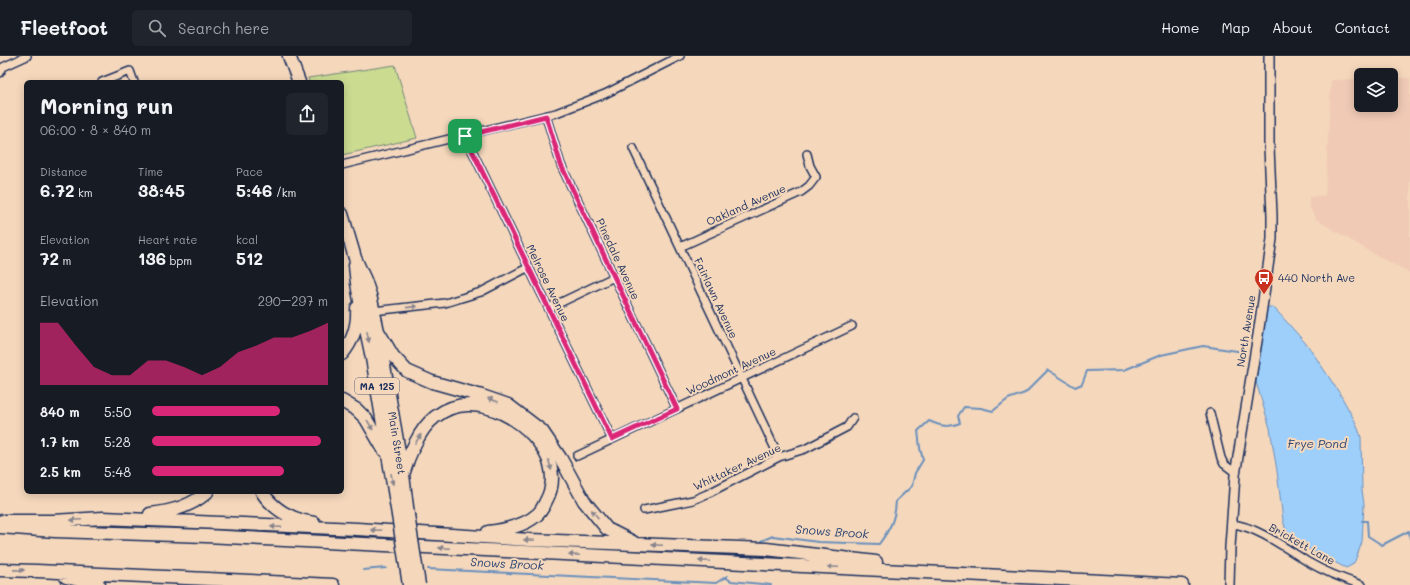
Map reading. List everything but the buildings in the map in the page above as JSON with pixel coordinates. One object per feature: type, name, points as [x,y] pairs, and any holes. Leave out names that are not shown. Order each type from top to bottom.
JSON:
[{"type":"highway","points":[[289,56],[298,80]]},
{"type":"highway","name":"Main Street","points":[[345,232],[365,280],[378,331],[403,475],[403,515],[409,585]]},
{"type":"highway","name":"Main Street","points":[[355,258],[357,286],[368,338],[388,458],[419,585]]},
{"type":"highway","points":[[344,352],[348,347],[357,323],[357,286]]},
{"type":"highway","points":[[378,331],[393,356],[407,371],[432,382],[508,405],[542,431],[561,459],[584,501],[607,529],[638,544]]},
{"type":"highway","points":[[344,401],[357,410],[366,419],[388,458]]},
{"type":"highway","points":[[403,475],[409,455],[433,418],[444,411],[455,407],[469,405],[488,408],[504,414],[522,425],[534,436],[544,449],[551,463],[553,479],[550,494],[540,513],[529,521],[503,530],[457,535]]},
{"type":"highway","points":[[0,521],[53,521],[168,513],[192,503],[204,494]]},
{"type":"highway","points":[[264,494],[272,504],[285,515],[307,522],[357,529]]},
{"type":"highway","points":[[103,518],[766,549],[956,573]]},
{"type":"highway","points":[[0,528],[206,536],[1182,585]]},
{"type":"highway","points":[[0,570],[37,570],[333,585]]},
{"type":"highway","points":[[37,570],[99,585]]},
{"type":"main road","name":"North Avenue","points":[[1229,585],[1229,558],[1236,473],[1271,246],[1272,215],[1269,148],[1269,56]]},
{"type":"street","points":[[1,68],[26,56]]},
{"type":"street","points":[[344,165],[546,116],[605,94],[680,56]]},
{"type":"street","points":[[107,80],[130,71],[133,80]]},
{"type":"street","name":"Pinedale Avenue","points":[[546,116],[561,165],[677,409]]},
{"type":"street","name":"Melrose Avenue","points":[[465,136],[612,439]]},
{"type":"street","name":"Fairlawn Avenue","points":[[633,148],[779,458]]},
{"type":"street","name":"Oakland Avenue","points":[[680,247],[801,192],[809,186],[816,177],[810,166],[807,154]]},
{"type":"street","points":[[373,311],[445,303],[481,292],[529,267]]},
{"type":"street","points":[[549,308],[614,277]]},
{"type":"street","name":"Woodmont Avenue","points":[[576,456],[852,326]]},
{"type":"street","points":[[1210,413],[1221,458],[1224,464],[1236,473]]},
{"type":"street","name":"Whittaker Avenue","points":[[644,510],[693,500],[743,477],[779,458],[805,449],[847,426],[853,418]]},
{"type":"street","name":"Brickett Lane","points":[[1232,524],[1242,525],[1257,532],[1320,568],[1362,585]]},
{"type":"shaded area","points":[[1398,78],[1410,78],[1410,273],[1372,253],[1317,220],[1309,207],[1309,197],[1325,195],[1331,80],[1354,79],[1354,112],[1398,112]]},
{"type":"green space","points":[[395,65],[417,138],[344,155],[344,80],[308,80],[308,78]]},
{"type":"water","name":"Frye Pond","points":[[1269,307],[1276,310],[1309,347],[1340,394],[1356,423],[1361,437],[1362,491],[1364,504],[1362,542],[1355,561],[1352,565],[1346,568],[1299,544],[1287,534],[1283,520],[1270,428],[1256,382],[1266,309]]},
{"type":"waterway","name":"Snows Brook","points":[[761,541],[773,536],[818,542],[879,544],[891,524],[896,501],[912,486],[915,473],[923,460],[918,431],[929,421],[944,426],[952,426],[960,423],[958,416],[964,407],[981,408],[993,411],[1008,399],[1025,393],[1048,370],[1075,387],[1082,384],[1087,371],[1124,370],[1161,355],[1203,346],[1244,352]]},
{"type":"waterway","name":"Snows Brook","points":[[1362,521],[1367,521],[1368,536],[1382,545],[1409,531],[1410,539]]},
{"type":"waterway","name":"Snows Brook","points":[[363,570],[386,568]]},
{"type":"waterway","name":"Snows Brook","points":[[428,569],[716,583],[727,576]]},
{"type":"waterway","points":[[725,577],[731,581],[771,585]]},
{"type":"place","name":"440 North Ave","points":[[1264,295]]},
{"type":"route","points":[[546,116],[561,165],[677,409],[612,439],[465,136],[546,116]]}]
